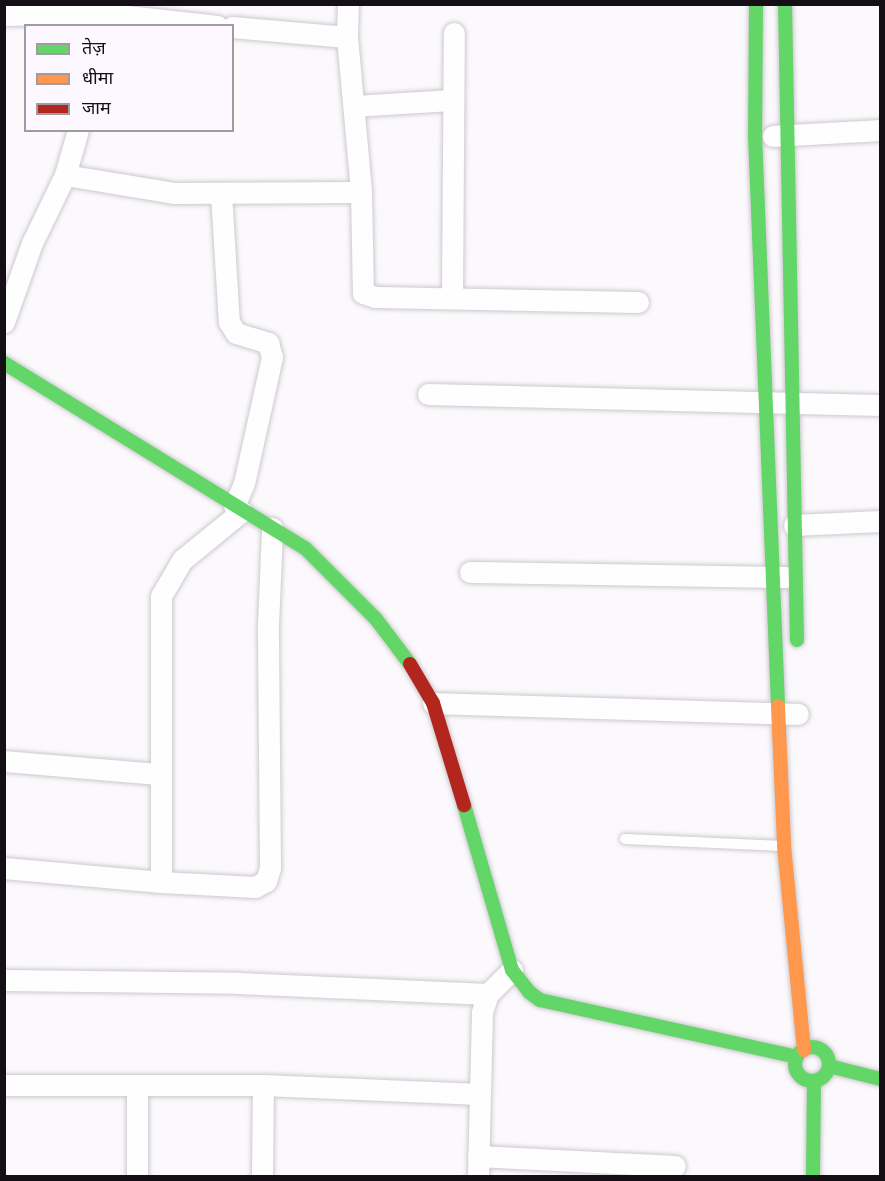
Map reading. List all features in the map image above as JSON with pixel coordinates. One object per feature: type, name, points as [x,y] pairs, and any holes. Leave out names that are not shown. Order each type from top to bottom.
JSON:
[{"type":"street","points":[[348,4],[347,37],[362,192],[363,293],[375,297],[638,302]]},
{"type":"street","points":[[756,4],[755,135],[774,577],[794,715],[784,846],[801,1054],[799,1074],[814,1081]]},
{"type":"street","points":[[785,4],[785,136],[797,651]]},
{"type":"street","points":[[4,15],[99,14],[197,24]]},
{"type":"street","points":[[234,27],[347,37]]},
{"type":"street","points":[[452,297],[454,33]]},
{"type":"street","points":[[354,106],[453,100]]},
{"type":"street","points":[[755,135],[785,136],[880,130]]},
{"type":"street","points":[[4,322],[32,243],[65,175],[77,132]]},
{"type":"street","points":[[65,175],[174,193],[362,192]]},
{"type":"street","points":[[161,882],[160,596],[182,560],[238,508],[272,357],[268,343],[236,333],[229,322],[221,193]]},
{"type":"street","points":[[764,335],[789,337]]},
{"type":"street","points":[[4,363],[304,548],[376,619],[433,703],[446,736],[490,903],[512,970],[540,1000],[801,1054],[819,1043],[827,1056],[829,1066],[824,1076],[814,1081]]},
{"type":"street","points":[[428,394],[766,400],[880,405]]},
{"type":"street","points":[[794,525],[880,521]]},
{"type":"street","points":[[4,868],[161,882],[255,886],[269,877],[268,625],[272,528]]},
{"type":"street","points":[[470,572],[795,578]]},
{"type":"street","points":[[433,703],[794,715]]},
{"type":"street","points":[[4,761],[159,774]]},
{"type":"street","points":[[512,970],[488,994],[482,1012],[478,1166],[675,1166]]},
{"type":"street","points":[[4,980],[488,994]]},
{"type":"street","points":[[829,1066],[880,1079]]},
{"type":"street","points":[[813,1176],[814,1081]]},
{"type":"street","points":[[4,1085],[263,1085],[480,1094]]},
{"type":"street","points":[[262,1176],[263,1085]]},
{"type":"street","points":[[137,1086],[137,1176]]},
{"type":"lane","points":[[625,839],[784,846]]},
{"type":"traffic: fast","points":[[756,4],[755,135],[778,706]]},
{"type":"traffic: fast","points":[[785,4],[797,640]]},
{"type":"traffic: fast","points":[[4,363],[305,548],[376,619],[410,664]]},
{"type":"traffic: fast","points":[[464,805],[512,970],[529,992],[540,1000],[797,1057]]},
{"type":"traffic: fast","points":[[812,1047],[824,1052],[829,1064],[824,1076],[812,1081],[800,1076],[795,1064],[800,1052],[812,1047]]},
{"type":"traffic: fast","points":[[829,1066],[880,1079]]},
{"type":"traffic: fast","points":[[813,1176],[814,1081]]},
{"type":"traffic: slow","points":[[778,706],[784,846],[804,1050]]},
{"type":"traffic: jam","points":[[410,664],[433,703],[464,805]]}]
